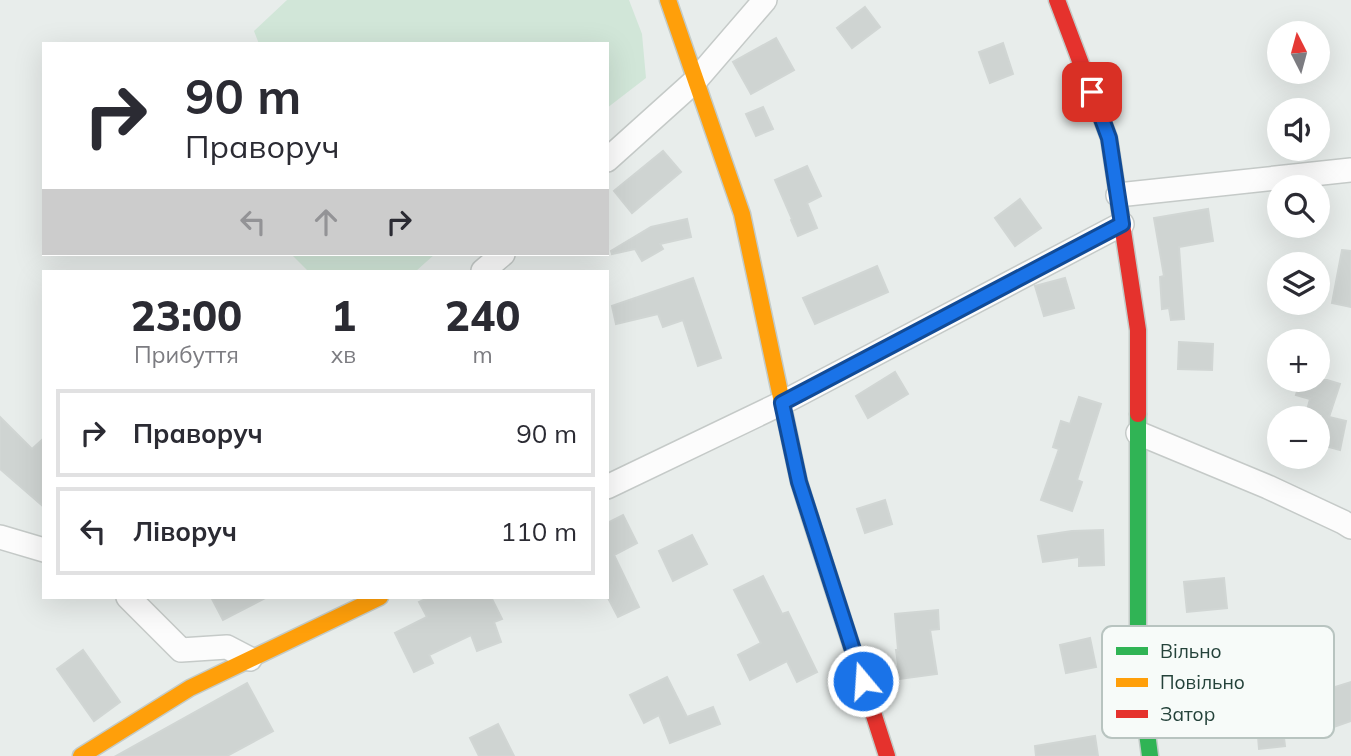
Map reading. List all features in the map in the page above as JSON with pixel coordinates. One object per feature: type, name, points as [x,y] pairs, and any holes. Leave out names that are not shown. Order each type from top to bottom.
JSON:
[{"type":"street","points":[[668,0],[742,214],[799,482],[887,756]]},
{"type":"street","points":[[609,158],[696,80],[765,0]]},
{"type":"street","points":[[1057,0],[1109,138],[1138,330],[1138,626]]},
{"type":"street","points":[[1118,195],[1351,170]]},
{"type":"street","points":[[609,486],[782,403],[1122,224]]},
{"type":"street","points":[[484,270],[501,256]]},
{"type":"street","points":[[1138,433],[1268,487],[1351,527]]},
{"type":"street","points":[[0,537],[42,549]]},
{"type":"street","points":[[130,599],[181,650],[227,647],[250,659]]},
{"type":"street","points":[[81,756],[190,688],[376,599]]},
{"type":"street","points":[[1148,738],[1150,756]]},
{"type":"green space","points":[[287,0],[629,0],[642,34],[646,78],[609,106],[609,42],[258,42],[254,31]]},
{"type":"green space","points":[[293,256],[433,256],[417,270],[307,270]]},
{"type":"building","points":[[865,7],[880,27],[852,48],[837,28]]},
{"type":"building","points":[[776,38],[794,70],[751,94],[733,62]]},
{"type":"building","points":[[1003,43],[1013,74],[990,83],[979,52]]},
{"type":"building","points":[[763,107],[773,129],[756,136],[746,114]]},
{"type":"building","points":[[663,151],[681,172],[632,213],[614,191]]},
{"type":"building","points":[[807,166],[821,196],[807,203],[817,228],[798,236],[775,180]]},
{"type":"building","points":[[1020,199],[1041,228],[1015,246],[995,218]]},
{"type":"building","points":[[1208,209],[1213,241],[1179,247],[1184,319],[1171,320],[1169,308],[1162,309],[1160,277],[1164,276],[1154,218]]},
{"type":"building","points":[[687,219],[691,237],[660,244],[663,249],[642,261],[635,249],[612,254],[611,251],[651,227]]},
{"type":"building","points":[[1342,250],[1351,251],[1351,307],[1332,303]]},
{"type":"building","points":[[877,266],[888,292],[815,324],[803,298]]},
{"type":"building","points":[[693,278],[721,358],[698,366],[683,320],[663,327],[658,314],[616,324],[612,306]]},
{"type":"building","points":[[1065,278],[1074,308],[1044,316],[1035,286]]},
{"type":"building","points":[[1179,342],[1213,344],[1212,370],[1178,369]]},
{"type":"building","points":[[895,372],[908,394],[868,418],[856,396]]},
{"type":"building","points":[[1330,381],[1340,384],[1330,414],[1330,406],[1308,406],[1310,399],[1296,395],[1297,392],[1330,392]]},
{"type":"building","points":[[1079,397],[1101,404],[1077,480],[1082,482],[1072,511],[1041,500],[1059,449],[1053,447],[1061,421],[1070,424]]},
{"type":"building","points":[[0,417],[32,449],[42,440],[42,505],[0,469]]},
{"type":"building","points":[[1330,417],[1346,421],[1340,450],[1330,447]]},
{"type":"building","points":[[885,500],[892,524],[865,533],[857,509]]},
{"type":"building","points":[[623,515],[637,543],[614,555],[639,607],[618,617],[609,599],[609,522]]},
{"type":"building","points":[[1103,530],[1104,565],[1079,566],[1079,557],[1043,562],[1038,536]]},
{"type":"building","points":[[692,535],[707,564],[673,581],[659,551]]},
{"type":"building","points":[[763,576],[782,614],[788,612],[817,672],[797,682],[787,661],[750,680],[738,655],[761,643],[734,590]]},
{"type":"building","points":[[1224,578],[1227,608],[1187,612],[1184,582]]},
{"type":"building","points":[[212,599],[263,599],[223,620]]},
{"type":"building","points":[[426,599],[492,599],[502,619],[494,622],[501,642],[477,651],[471,635],[429,655],[433,663],[414,672],[395,633],[427,617],[419,602]]},
{"type":"building","points":[[938,610],[939,629],[930,630],[937,674],[900,679],[895,614]]},
{"type":"building","points":[[1090,638],[1096,667],[1066,673],[1060,645]]},
{"type":"building","points":[[83,650],[120,702],[94,721],[57,669]]},
{"type":"building","points":[[667,677],[687,717],[713,707],[720,724],[670,743],[659,715],[644,723],[630,695]]},
{"type":"building","points":[[1351,682],[1351,721],[1334,727],[1334,687]]},
{"type":"building","points":[[247,683],[273,731],[227,756],[116,756]]},
{"type":"building","points":[[498,724],[514,756],[479,756],[470,738]]},
{"type":"building","points":[[1095,736],[1098,756],[1036,756],[1035,746]]},
{"type":"building","points":[[1258,738],[1284,738],[1285,746],[1259,749]]},
{"type":"traffic: fast","points":[[1138,414],[1138,626]]},
{"type":"traffic: fast","points":[[1148,738],[1150,756]]},
{"type":"traffic: slow","points":[[668,0],[742,214],[799,482],[810,517]]},
{"type":"traffic: slow","points":[[81,756],[190,688],[376,599]]},
{"type":"traffic: jam","points":[[1057,0],[1109,138],[1138,330],[1138,414]]},
{"type":"traffic: jam","points":[[810,517],[887,756]]},
{"type":"route","points":[[863,681],[799,482],[782,403],[1122,224],[1109,138],[1092,92]]}]
